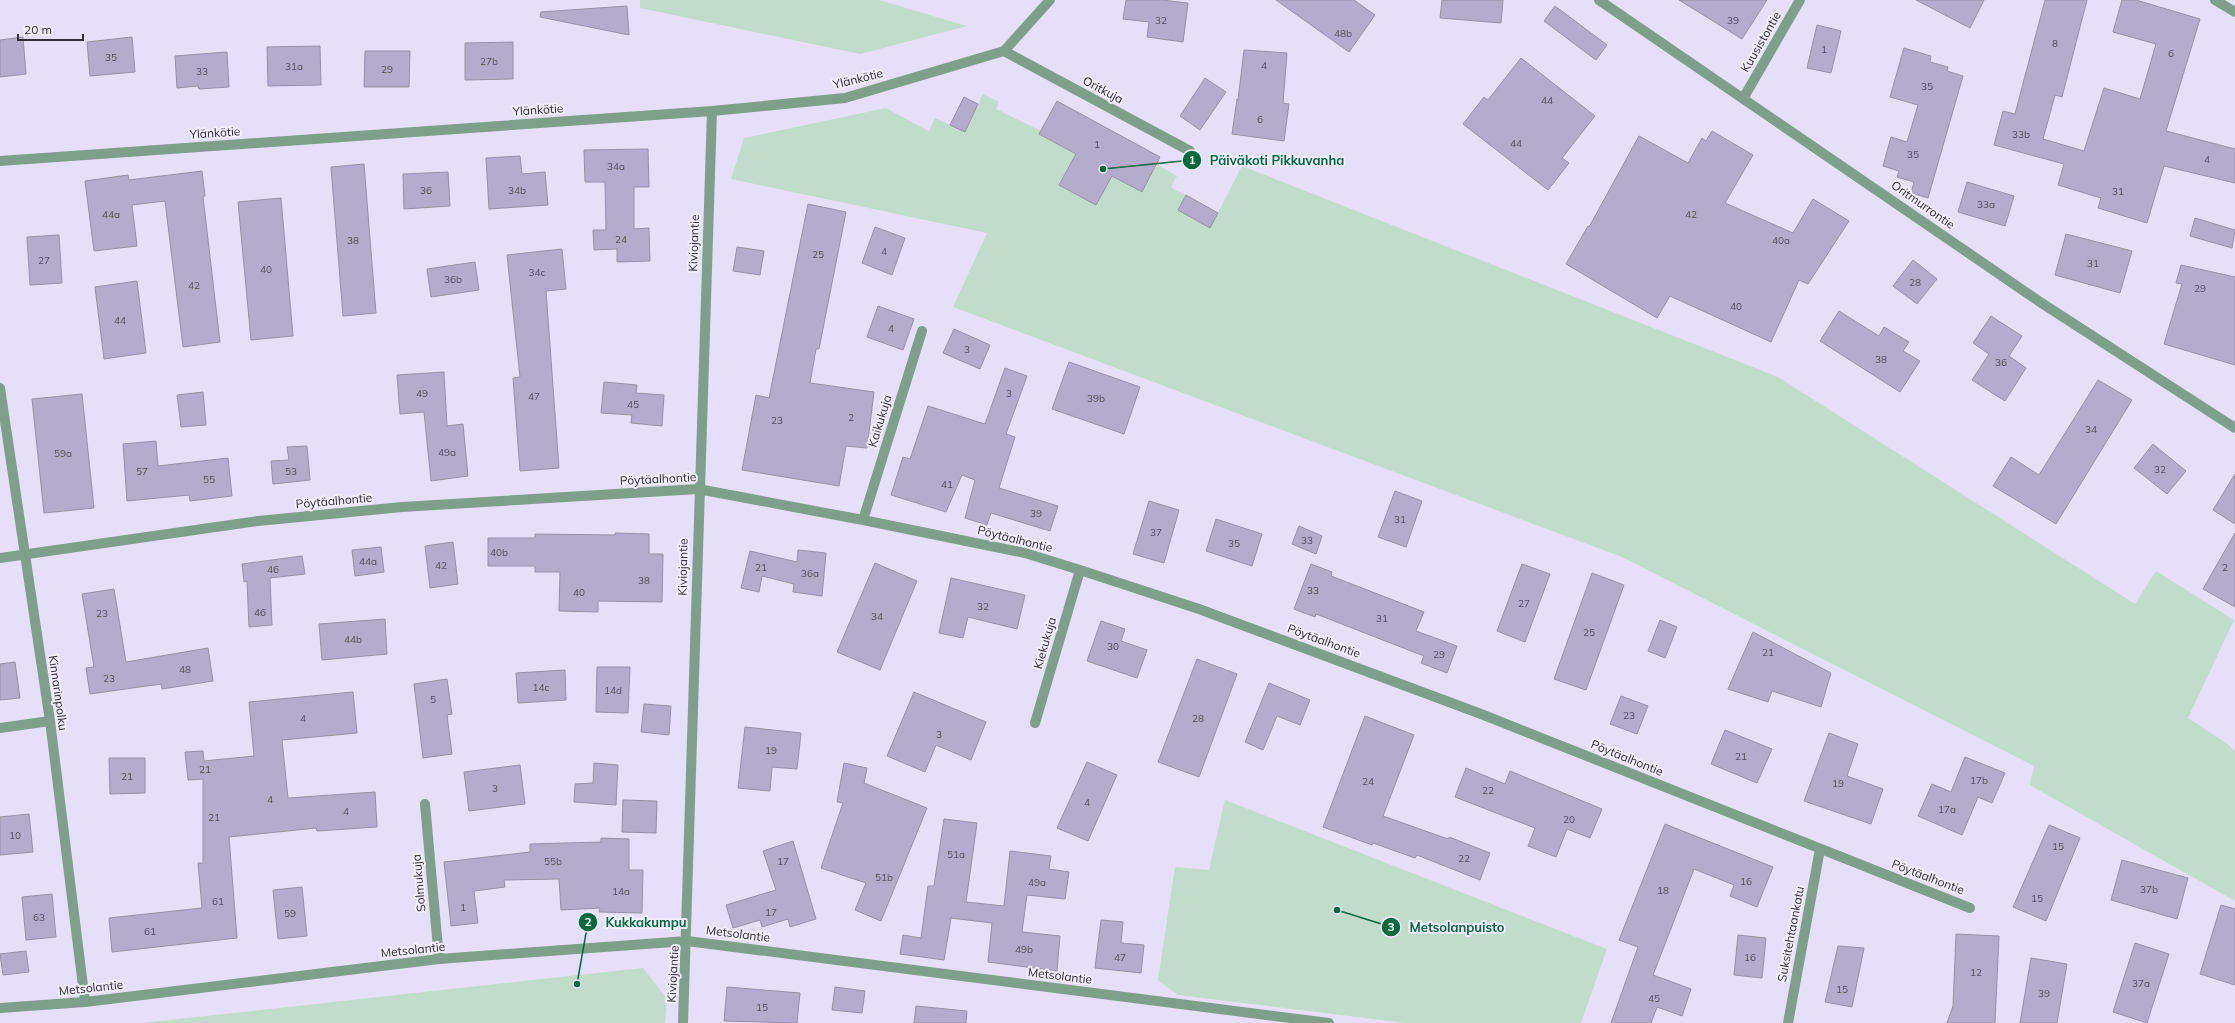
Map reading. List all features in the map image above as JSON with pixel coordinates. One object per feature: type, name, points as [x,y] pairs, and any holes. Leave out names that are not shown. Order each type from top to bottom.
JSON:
[{"type":"street","points":[[1004,51],[1050,0]]},
{"type":"street","name":"Oritmurrontie","points":[[1599,0],[1744,97],[2040,302],[2235,428]]},
{"type":"street","name":"Kuusistontie","points":[[1744,97],[1800,0]]},
{"type":"street","points":[[2215,0],[2235,12]]},
{"type":"street","name":"Ylänkötie","points":[[0,161],[712,111],[845,98],[1004,51]]},
{"type":"street","name":"Oritkuja","points":[[1004,51],[1190,152]]},
{"type":"street","name":"Kiviojantie","points":[[683,1023],[687,941],[698,490],[712,111]]},
{"type":"street","name":"Kaikukuja","points":[[863,520],[922,331]]},
{"type":"street","name":"Kinnarinpolku","points":[[0,388],[50,721],[86,1002]]},
{"type":"street","name":"Pöytäalhontie","points":[[0,558],[258,521],[402,508],[698,490],[863,520],[1025,553],[1199,609],[1481,714],[1820,850],[1970,908]]},
{"type":"street","name":"Kiekukuja","points":[[1035,723],[1080,570]]},
{"type":"street","points":[[0,728],[50,721]]},
{"type":"street","name":"Solmukuja","points":[[425,804],[439,959]]},
{"type":"street","name":"Suksitehtaankatu","points":[[1788,1023],[1820,850]]},
{"type":"street","name":"Metsolantie","points":[[0,1008],[86,1002],[439,959],[687,941],[1329,1023]]},
{"type":"green space","points":[[640,0],[879,0],[967,26],[860,54],[640,8]]},
{"type":"green space","points":[[983,94],[999,102],[996,109],[1041,131],[1039,134],[1076,154],[1059,185],[1096,205],[1112,176],[1141,192],[1156,164],[1177,176],[1171,187],[1218,213],[1242,166],[1778,377],[2135,604],[2156,571],[2234,620],[2188,718],[2229,745],[2235,752],[2235,901],[2030,785],[2034,766],[1622,557],[953,307],[987,233],[731,179],[744,138],[886,108],[932,133],[929,131],[935,118],[965,132]]},
{"type":"green space","points":[[1225,800],[1607,949],[1581,1023],[1406,1023],[1178,995],[1158,980],[1175,867],[1209,870]]},
{"type":"green space","points":[[643,968],[667,999],[665,1023],[142,1023]]},
{"type":"building","points":[[1126,0],[1162,0],[1188,3],[1183,42],[1147,37],[1149,22],[1123,19]]},
{"type":"building","points":[[1276,0],[1354,0],[1375,15],[1349,52]]},
{"type":"building","points":[[1442,0],[1503,0],[1501,23],[1440,18]]},
{"type":"building","points":[[1679,0],[1767,0],[1742,39]]},
{"type":"building","points":[[1916,0],[1984,0],[1970,28]]},
{"type":"building","points":[[2045,0],[2087,0],[2062,97],[2055,95],[2043,139],[2084,151],[2104,88],[2140,99],[2156,44],[2113,32],[2122,0],[2136,0],[2200,19],[2166,131],[2235,149],[2235,183],[2164,166],[2147,223],[2098,208],[2101,198],[2058,185],[2064,164],[1994,145],[2003,111],[2015,114]]},
{"type":"building","points":[[627,6],[629,35],[540,17],[541,12]]},
{"type":"building","points":[[1555,6],[1607,45],[1596,60],[1544,21]]},
{"type":"building","points":[[1817,25],[1841,31],[1831,73],[1807,68]]},
{"type":"building","points":[[23,37],[26,74],[0,77],[0,40]]},
{"type":"building","points":[[132,37],[135,72],[90,76],[87,42]]},
{"type":"building","points":[[513,42],[513,79],[465,80],[465,43]]},
{"type":"building","points":[[320,46],[321,85],[268,86],[267,47]]},
{"type":"building","points":[[1904,48],[1931,56],[1930,62],[1948,67],[1947,71],[1963,76],[1928,198],[1911,193],[1914,182],[1897,177],[1899,171],[1883,166],[1891,137],[1907,142],[1918,105],[1890,97]]},
{"type":"building","points":[[1244,50],[1287,53],[1283,103],[1289,104],[1284,141],[1232,134]]},
{"type":"building","points":[[365,51],[410,51],[409,87],[364,87]]},
{"type":"building","points":[[227,52],[229,87],[199,89],[198,86],[177,88],[175,56]]},
{"type":"building","points":[[1521,58],[1595,116],[1562,158],[1569,163],[1548,190],[1463,124],[1484,97],[1488,100]]},
{"type":"building","points":[[1205,78],[1226,92],[1200,130],[1180,116]]},
{"type":"building","points":[[964,97],[978,104],[965,132],[950,125]]},
{"type":"building","points":[[1057,101],[1160,157],[1142,192],[1112,176],[1096,205],[1059,185],[1076,154],[1039,134]]},
{"type":"building","points":[[1712,131],[1753,155],[1725,203],[1793,233],[1813,199],[1849,221],[1808,284],[1799,280],[1771,342],[1670,296],[1657,318],[1566,264],[1588,226],[1589,227],[1639,136],[1688,163],[1702,138],[1706,141]]},
{"type":"building","points":[[648,149],[649,187],[634,187],[634,229],[649,228],[650,261],[617,262],[617,249],[594,250],[593,230],[606,230],[605,182],[585,182],[584,150]]},
{"type":"building","points":[[520,156],[522,174],[545,172],[548,205],[489,209],[486,158]]},
{"type":"building","points":[[364,164],[376,313],[343,316],[331,167]]},
{"type":"building","points":[[202,171],[205,196],[203,197],[220,342],[183,347],[165,201],[132,205],[137,246],[94,251],[85,181],[128,175],[129,180]]},
{"type":"building","points":[[448,172],[450,206],[404,209],[403,174]]},
{"type":"building","points":[[1967,182],[2014,196],[2005,226],[1958,212]]},
{"type":"building","points":[[1186,195],[1218,213],[1210,228],[1178,210]]},
{"type":"building","points":[[281,198],[293,336],[251,340],[238,202]]},
{"type":"building","points":[[808,204],[846,212],[819,349],[816,349],[810,383],[874,392],[867,448],[846,446],[839,486],[742,470],[756,395],[769,398]]},
{"type":"building","points":[[2195,218],[2235,230],[2232,248],[2190,236]]},
{"type":"building","points":[[875,227],[905,238],[892,275],[862,263]]},
{"type":"building","points":[[2066,234],[2132,251],[2120,293],[2055,275]]},
{"type":"building","points":[[59,235],[62,283],[30,285],[27,237]]},
{"type":"building","points":[[737,247],[764,251],[760,275],[733,271]]},
{"type":"building","points":[[562,249],[566,289],[546,291],[559,468],[520,471],[513,378],[520,377],[507,255]]},
{"type":"building","points":[[1913,260],[1937,279],[1917,304],[1893,286]]},
{"type":"building","points":[[475,262],[479,290],[431,297],[427,269]]},
{"type":"building","points":[[2181,265],[2235,277],[2235,365],[2164,344],[2182,284],[2176,283]]},
{"type":"building","points":[[137,281],[146,353],[104,359],[95,287]]},
{"type":"building","points":[[878,306],[914,319],[903,350],[867,337]]},
{"type":"building","points":[[1839,311],[1879,336],[1884,327],[1909,342],[1903,351],[1920,361],[1900,392],[1820,341]]},
{"type":"building","points":[[1991,316],[2022,336],[2009,356],[2026,368],[2005,401],[1972,380],[1989,354],[1973,343]]},
{"type":"building","points":[[954,329],[990,345],[980,369],[943,353]]},
{"type":"building","points":[[1069,362],[1140,387],[1124,434],[1052,409]]},
{"type":"building","points":[[1005,368],[1027,376],[1006,434],[1015,437],[999,488],[1058,506],[1050,531],[991,513],[987,525],[965,518],[975,480],[962,475],[946,512],[891,495],[903,457],[910,459],[928,406],[985,424]]},
{"type":"building","points":[[444,372],[447,426],[463,424],[468,476],[431,481],[424,412],[400,414],[397,375]]},
{"type":"building","points":[[2098,380],[2132,400],[2056,524],[1993,486],[2011,457],[2039,475]]},
{"type":"building","points":[[604,382],[637,385],[636,393],[664,395],[662,426],[631,423],[632,415],[601,413]]},
{"type":"building","points":[[203,392],[206,425],[181,427],[177,395]]},
{"type":"building","points":[[82,394],[94,508],[44,513],[32,399]]},
{"type":"building","points":[[156,441],[158,466],[228,458],[232,496],[190,501],[189,495],[127,501],[123,444]]},
{"type":"building","points":[[2153,444],[2186,471],[2167,494],[2134,468]]},
{"type":"building","points":[[307,446],[310,480],[273,484],[271,461],[289,460],[287,447]]},
{"type":"building","points":[[2235,474],[2235,524],[2213,510]]},
{"type":"building","points":[[1395,491],[1422,501],[1406,547],[1378,537]]},
{"type":"building","points":[[1149,501],[1179,510],[1164,563],[1133,554]]},
{"type":"building","points":[[1216,519],[1262,534],[1252,566],[1206,551]]},
{"type":"building","points":[[1299,526],[1322,536],[1316,554],[1292,544]]},
{"type":"building","points":[[615,533],[649,534],[649,554],[663,554],[662,602],[598,601],[598,612],[559,611],[560,572],[535,572],[535,566],[488,566],[488,538],[535,538],[535,534],[615,535]]},
{"type":"building","points":[[2235,533],[2235,607],[2203,589]]},
{"type":"building","points":[[453,542],[458,584],[430,588],[425,546]]},
{"type":"building","points":[[381,547],[384,572],[355,576],[352,550]]},
{"type":"building","points":[[798,550],[826,553],[822,596],[793,592],[794,584],[762,576],[759,592],[741,588],[750,551],[797,562]]},
{"type":"building","points":[[302,556],[305,574],[270,578],[272,625],[249,627],[247,581],[244,582],[242,564]]},
{"type":"building","points":[[875,563],[917,581],[880,670],[837,652]]},
{"type":"building","points":[[1311,564],[1332,572],[1331,576],[1424,612],[1416,631],[1457,646],[1447,673],[1421,663],[1424,656],[1316,614],[1315,617],[1294,609]]},
{"type":"building","points":[[1522,564],[1550,574],[1525,642],[1497,631]]},
{"type":"building","points":[[1592,573],[1624,585],[1586,690],[1554,679]]},
{"type":"building","points":[[951,578],[1025,595],[1017,629],[968,617],[963,638],[939,633]]},
{"type":"building","points":[[114,589],[126,662],[208,648],[213,681],[162,689],[161,684],[90,694],[86,668],[94,667],[82,594]]},
{"type":"building","points":[[385,619],[387,654],[322,660],[319,624]]},
{"type":"building","points":[[1660,620],[1677,627],[1665,658],[1648,651]]},
{"type":"building","points":[[1101,621],[1125,629],[1121,641],[1147,650],[1137,678],[1087,661]]},
{"type":"building","points":[[1753,632],[1831,673],[1821,707],[1772,691],[1768,702],[1728,689]]},
{"type":"building","points":[[1197,659],[1237,674],[1199,777],[1158,762]]},
{"type":"building","points":[[15,662],[20,698],[0,700],[0,664]]},
{"type":"building","points":[[597,667],[630,667],[628,713],[596,712]]},
{"type":"building","points":[[565,670],[566,700],[518,703],[516,673]]},
{"type":"building","points":[[447,679],[452,714],[447,715],[452,754],[423,758],[414,684]]},
{"type":"building","points":[[1269,683],[1310,700],[1300,725],[1277,716],[1263,750],[1245,742]]},
{"type":"building","points":[[353,692],[357,733],[282,740],[288,798],[375,792],[377,827],[317,831],[316,828],[229,837],[237,938],[112,952],[109,918],[202,908],[198,863],[203,863],[203,779],[188,780],[185,752],[203,751],[204,761],[254,756],[249,702]]},
{"type":"building","points":[[914,692],[986,722],[971,760],[936,745],[925,772],[887,756]]},
{"type":"building","points":[[1621,696],[1648,706],[1637,734],[1610,724]]},
{"type":"building","points":[[644,704],[671,706],[669,735],[641,732]]},
{"type":"building","points":[[1365,716],[1414,735],[1383,816],[1448,839],[1449,837],[1490,853],[1480,880],[1417,855],[1415,858],[1373,843],[1372,845],[1323,827]]},
{"type":"building","points":[[745,727],[801,733],[797,769],[772,767],[770,791],[738,788]]},
{"type":"building","points":[[1725,730],[1772,749],[1757,783],[1711,764]]},
{"type":"building","points":[[1829,733],[1858,744],[1847,776],[1883,789],[1871,824],[1804,801]]},
{"type":"building","points":[[1965,757],[2005,773],[1992,803],[1978,797],[1962,835],[1918,816],[1932,784],[1951,792]]},
{"type":"building","points":[[109,758],[145,758],[145,793],[110,794]]},
{"type":"building","points":[[1087,762],[1117,775],[1088,841],[1057,828]]},
{"type":"building","points":[[594,763],[618,765],[616,805],[574,802],[575,784],[593,783]]},
{"type":"building","points":[[844,763],[867,768],[864,783],[927,808],[881,921],[855,910],[866,883],[821,868],[843,803],[837,802]]},
{"type":"building","points":[[520,765],[525,804],[469,811],[464,772]]},
{"type":"building","points":[[1466,768],[1505,784],[1510,771],[1602,809],[1590,838],[1567,829],[1556,857],[1528,846],[1535,828],[1455,797]]},
{"type":"building","points":[[623,800],[657,801],[656,833],[622,832]]},
{"type":"building","points":[[29,814],[33,852],[0,855],[0,817]]},
{"type":"building","points":[[944,819],[977,823],[966,902],[1004,906],[1010,851],[1051,856],[1049,869],[1069,872],[1065,899],[1027,895],[1022,932],[1060,936],[1057,971],[988,962],[992,923],[951,918],[944,960],[900,954],[903,935],[921,938],[928,886],[934,886]]},
{"type":"building","points":[[1665,824],[1773,867],[1757,907],[1730,896],[1734,885],[1694,869],[1653,975],[1691,989],[1682,1016],[1657,1007],[1651,1023],[1611,1023],[1638,947],[1619,940]]},
{"type":"building","points":[[2049,825],[2080,838],[2046,921],[2013,907]]},
{"type":"building","points":[[601,838],[629,839],[629,870],[643,870],[642,913],[599,912],[600,908],[561,910],[559,879],[504,880],[505,887],[474,891],[478,923],[451,926],[444,862],[530,852],[530,844],[601,842]]},
{"type":"building","points":[[793,841],[816,919],[790,927],[788,919],[762,927],[760,920],[733,928],[726,905],[776,890],[763,851]]},
{"type":"building","points":[[2122,860],[2188,878],[2177,919],[2111,900]]},
{"type":"building","points":[[302,887],[307,936],[278,939],[273,890]]},
{"type":"building","points":[[52,894],[56,937],[26,940],[22,897]]},
{"type":"building","points":[[2221,905],[2235,909],[2235,985],[2200,974]]},
{"type":"building","points":[[1101,920],[1123,922],[1121,943],[1144,945],[1141,973],[1095,968]]},
{"type":"building","points":[[1956,934],[1999,936],[1995,1023],[1947,1023],[1953,1006]]},
{"type":"building","points":[[1738,935],[1766,938],[1762,978],[1734,975]]},
{"type":"building","points":[[2135,943],[2169,954],[2147,1023],[2113,1012]]},
{"type":"building","points":[[1838,946],[1864,948],[1852,1007],[1825,1002]]},
{"type":"building","points":[[26,951],[29,972],[3,975],[0,954]]},
{"type":"building","points":[[2031,958],[2067,964],[2057,1023],[2020,1023]]},
{"type":"building","points":[[727,987],[800,993],[797,1023],[724,1021]]},
{"type":"building","points":[[835,987],[865,991],[862,1013],[832,1010]]},
{"type":"building","points":[[916,1006],[967,1011],[966,1023],[914,1023]]},
{"type":"place","name":"Päiväkoti Pikkuvanha","points":[[1103,169]]},
{"type":"place","name":"Metsolanpuisto","points":[[1337,910]]},
{"type":"place","name":"Kukkakumpu","points":[[577,984]]}]
